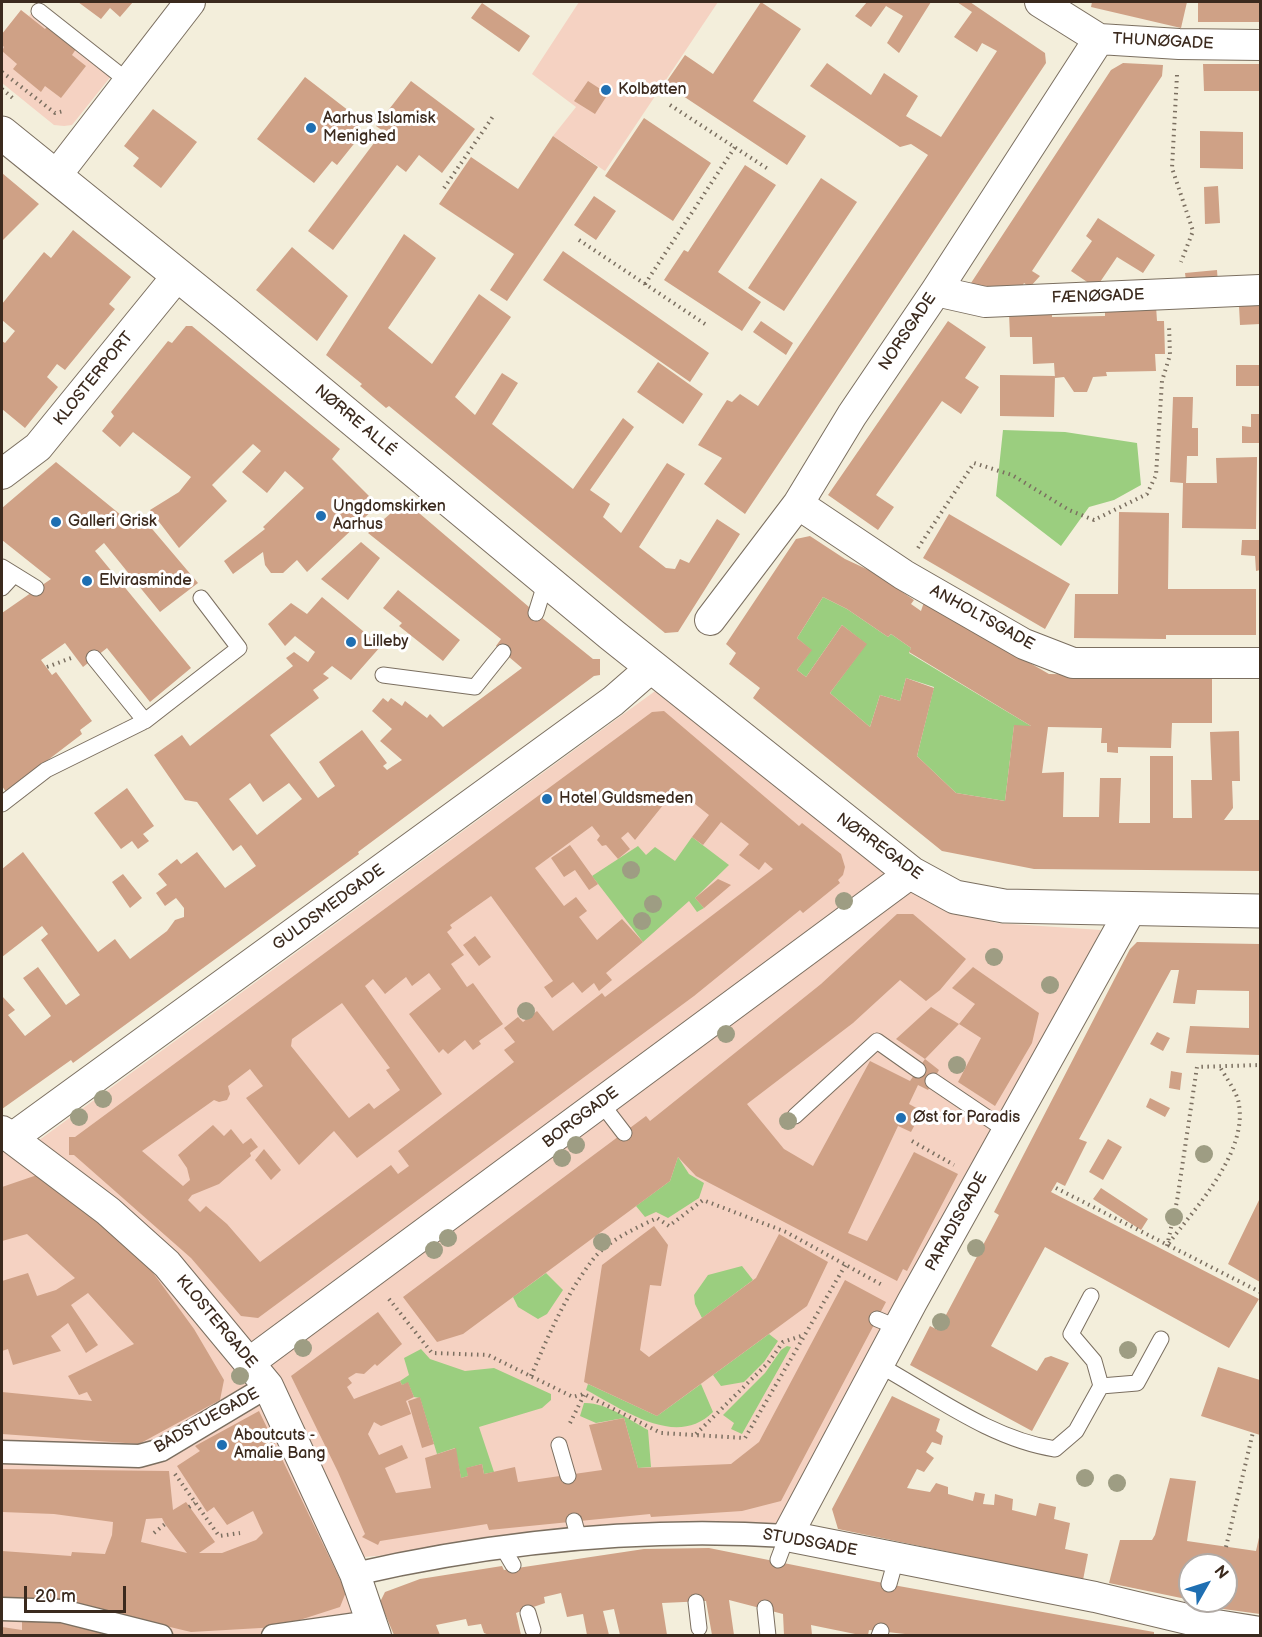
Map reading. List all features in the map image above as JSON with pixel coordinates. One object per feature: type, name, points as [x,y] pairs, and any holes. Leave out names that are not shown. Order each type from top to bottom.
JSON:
[{"type":"street","points":[[55,177],[190,2]]},
{"type":"street","name":"THUNØGADE","points":[[1040,2],[1099,39],[1179,44],[1260,45]]},
{"type":"street","name":"NORSGADE","points":[[710,620],[798,504],[852,415],[936,291],[1099,39]]},
{"type":"street","name":"NØRRE ALLÉ","points":[[2,133],[178,275],[652,667]]},
{"type":"street","name":"KLOSTERPORT","points":[[2,474],[38,447],[91,385],[178,275]]},
{"type":"street","name":"FÆNØGADE","points":[[936,291],[985,302],[1260,290]]},
{"type":"street","name":"ANHOLTSGADE","points":[[798,504],[904,575],[1004,633],[1024,644],[1073,663],[1260,663]]},
{"type":"street","name":"NØRREGADE","points":[[652,667],[911,873],[955,897],[1004,906],[1130,911],[1260,911]]},
{"type":"street","name":"GULDSMEDGADE","points":[[5,1138],[613,701],[652,667]]},
{"type":"street","name":"BORGGADE","points":[[250,1362],[911,873]]},
{"type":"street","name":"PARADISGADE","points":[[783,1548],[879,1365],[888,1324],[912,1302],[1130,911]]},
{"type":"street","name":"KLOSTERGADE","points":[[5,1138],[108,1211],[167,1264],[268,1386],[355,1574],[373,1629]]},
{"type":"street","name":"BADSTUEGADE","points":[[2,1452],[139,1456],[163,1449],[268,1386]]},
{"type":"street","name":"STUDSGADE","points":[[355,1574],[436,1555],[508,1556],[577,1530],[685,1540],[715,1532],[892,1571],[1095,1597],[1204,1623],[1260,1632]]},
{"type":"street","points":[[2,1609],[62,1611],[161,1635]]},
{"type":"street","points":[[273,1635],[373,1629]]},
{"type":"lane","points":[[39,11],[129,82]]},
{"type":"lane","points":[[2,588],[7,571],[36,588]]},
{"type":"lane","points":[[536,613],[546,581]]},
{"type":"lane","points":[[2,804],[46,770],[145,721],[239,648],[201,598]]},
{"type":"lane","points":[[382,675],[475,687],[503,652]]},
{"type":"lane","points":[[94,658],[145,721]]},
{"type":"lane","points":[[795,1116],[877,1041],[918,1070]]},
{"type":"lane","points":[[933,1080],[1007,1131]]},
{"type":"lane","points":[[601,1103],[624,1133]]},
{"type":"lane","points":[[879,1365],[992,1429],[1024,1444],[1054,1449],[1076,1431],[1101,1386],[1094,1361],[1071,1334],[1091,1296]]},
{"type":"lane","points":[[1101,1386],[1137,1383],[1161,1339]]},
{"type":"lane","points":[[559,1445],[568,1476]]},
{"type":"lane","points":[[696,1602],[699,1628]]},
{"type":"lane","points":[[765,1608],[768,1635]]},
{"type":"lane","points":[[528,1614],[533,1630]]},
{"type":"path","points":[[922,541],[974,463],[1012,475],[1069,510],[1094,520],[1147,494],[1155,476],[1162,381],[1170,355],[1170,294],[1193,231],[1172,168],[1179,44]]},
{"type":"path","points":[[2,72],[55,113],[64,111],[91,131]]},
{"type":"path","points":[[670,105],[768,169]]},
{"type":"path","points":[[444,188],[494,115]]},
{"type":"path","points":[[645,284],[735,147]]},
{"type":"path","points":[[579,240],[705,324]]},
{"type":"path","points":[[47,667],[75,656]]},
{"type":"path","points":[[1167,1246],[1178,1201],[1197,1067],[1260,1065]]},
{"type":"path","points":[[1167,1246],[1218,1178],[1235,1146],[1239,1104],[1220,1067]]},
{"type":"path","points":[[919,1117],[932,1124]]},
{"type":"path","points":[[912,1141],[981,1180]]},
{"type":"path","points":[[1056,1188],[1260,1292]]},
{"type":"path","points":[[531,1376],[566,1296],[595,1257],[630,1231],[657,1218],[669,1226],[703,1200],[786,1232],[912,1302]]},
{"type":"path","points":[[368,1275],[432,1353],[488,1355],[573,1397],[584,1395],[661,1433],[745,1438],[802,1336],[846,1264]]},
{"type":"path","points":[[696,1434],[768,1363],[783,1342],[802,1336]]},
{"type":"path","points":[[559,1445],[584,1395]]},
{"type":"path","points":[[1226,1547],[1253,1432]]},
{"type":"path","points":[[163,1449],[177,1479],[219,1536],[240,1533]]},
{"type":"path","points":[[189,1507],[195,1503]]},
{"type":"path","points":[[154,1533],[165,1524]]},
{"type":"shaded area","points":[[39,2],[120,65],[72,125],[54,125],[2,83],[2,34],[21,10],[29,16]]},
{"type":"shaded area","name":"Kolbøtten","points":[[579,2],[718,2],[605,171],[553,136],[576,107],[532,74]]},
{"type":"shaded area","points":[[662,686],[914,890],[996,923],[1101,930],[790,1545],[691,1529],[341,1559],[368,1635],[2,1635],[2,1143],[20,1154]]},
{"type":"green space","points":[[1003,430],[1065,432],[1137,443],[1141,485],[1114,500],[1089,507],[1061,546],[996,496]]},
{"type":"green space","points":[[823,597],[847,609],[888,637],[891,634],[911,648],[909,653],[1031,726],[1014,726],[1005,801],[956,793],[917,756],[934,687],[906,678],[900,701],[880,695],[870,727],[830,693],[866,644],[842,625],[806,677],[797,670],[811,650],[797,638]]},
{"type":"green space","points":[[692,837],[729,865],[695,898],[704,908],[697,912],[689,901],[643,942],[592,876],[638,846],[646,855],[655,847],[675,861]]},
{"type":"green space","points":[[678,1157],[689,1174],[704,1183],[699,1198],[668,1218],[656,1212],[645,1217],[636,1206],[670,1181]]},
{"type":"green space","points":[[742,1266],[753,1280],[702,1318],[695,1304],[694,1295],[708,1275]]},
{"type":"green space","points":[[546,1273],[563,1290],[547,1314],[538,1319],[518,1307],[513,1297]]},
{"type":"green space","points":[[769,1334],[778,1341],[764,1362],[744,1382],[721,1386],[713,1375]]},
{"type":"green space","points":[[787,1346],[791,1347],[742,1434],[731,1429],[734,1423],[723,1415],[765,1373],[781,1350]]},
{"type":"green space","points":[[421,1349],[430,1359],[465,1371],[494,1368],[551,1394],[551,1400],[542,1408],[479,1427],[494,1472],[484,1474],[482,1464],[467,1468],[468,1476],[461,1478],[455,1448],[437,1454],[420,1398],[414,1397],[408,1383],[402,1385],[400,1381],[409,1375],[404,1358]]},
{"type":"green space","points":[[588,1384],[657,1416],[701,1384],[713,1412],[698,1422],[683,1427],[666,1426],[649,1422],[616,1407],[586,1390]]},
{"type":"green space","points":[[584,1403],[609,1408],[648,1430],[651,1467],[638,1468],[624,1418],[596,1423],[580,1416]]},
{"type":"building","points":[[78,2],[133,2],[120,17],[110,8],[101,19]]},
{"type":"building","points":[[761,2],[801,29],[753,101],[806,136],[787,165],[665,84],[685,55],[713,74]]},
{"type":"building","points":[[867,2],[931,2],[899,53],[887,43],[903,16],[886,6],[871,27],[855,16]]},
{"type":"building","points":[[957,2],[970,2],[1045,53],[1046,63],[745,514],[704,484],[722,458],[698,445],[727,400],[732,402],[740,394],[758,406],[928,155],[911,144],[900,147],[810,86],[827,63],[871,95],[884,73],[918,96],[906,116],[941,137],[997,51],[982,43],[977,52],[954,37],[972,12]]},
{"type":"building","points":[[1092,2],[1187,2],[1181,28],[1091,7]]},
{"type":"building","points":[[1198,2],[1260,2],[1260,22],[1198,22]]},
{"type":"building","points":[[482,3],[530,36],[519,52],[471,18]]},
{"type":"building","points":[[21,10],[45,29],[48,26],[76,49],[72,55],[86,66],[61,98],[45,86],[41,92],[13,69],[17,64],[2,51],[4,47],[2,34]]},
{"type":"building","points":[[1123,63],[1163,65],[1162,76],[1032,271],[1040,276],[1030,287],[1024,283],[1018,293],[981,296],[971,283],[1111,70]]},
{"type":"building","points":[[1203,64],[1260,64],[1260,91],[1204,91]]},
{"type":"building","name":"Aarhus Islamisk Menighed","points":[[305,77],[362,121],[350,136],[357,140],[337,165],[332,161],[314,183],[257,139]]},
{"type":"building","points":[[411,81],[475,129],[442,173],[419,155],[406,172],[397,165],[333,250],[308,231],[383,131],[376,126]]},
{"type":"building","points":[[588,81],[608,94],[595,114],[574,101]]},
{"type":"building","points":[[153,109],[197,142],[161,188],[133,166],[139,158],[124,146]]},
{"type":"building","points":[[644,118],[711,163],[673,221],[605,176]]},
{"type":"building","points":[[1200,131],[1243,132],[1243,169],[1200,168]]},
{"type":"building","points":[[553,136],[598,167],[507,301],[490,290],[514,254],[439,204],[471,157],[518,189]]},
{"type":"building","points":[[745,165],[776,185],[718,272],[761,302],[742,331],[664,280],[684,250],[688,252]]},
{"type":"building","points":[[2,173],[39,204],[2,241]]},
{"type":"building","points":[[821,178],[857,202],[784,311],[748,288]]},
{"type":"building","points":[[1218,186],[1220,223],[1205,224],[1204,187]]},
{"type":"building","points":[[594,196],[616,211],[596,240],[574,225]]},
{"type":"building","points":[[1098,218],[1155,255],[1143,273],[1117,257],[1096,288],[1071,271],[1092,241],[1086,236]]},
{"type":"building","points":[[73,230],[131,277],[109,304],[115,309],[65,370],[57,364],[47,377],[58,387],[25,428],[2,409],[2,341],[5,343],[15,331],[2,320],[2,304],[44,252],[51,258]]},
{"type":"building","points":[[404,234],[436,258],[388,328],[432,364],[479,294],[511,317],[455,397],[475,415],[502,373],[518,383],[492,424],[573,489],[623,418],[634,427],[590,490],[610,504],[603,517],[621,533],[667,463],[685,474],[639,547],[666,568],[675,569],[680,559],[689,563],[717,519],[740,534],[678,632],[665,633],[389,406],[386,408],[360,386],[362,384],[326,355]]},
{"type":"building","points":[[292,247],[348,296],[317,341],[256,290]]},
{"type":"building","points":[[563,251],[709,353],[690,382],[543,280]]},
{"type":"building","points":[[1217,270],[1218,284],[1187,288],[1185,273]]},
{"type":"building","points":[[1260,305],[1260,324],[1240,325],[1239,306]]},
{"type":"building","points":[[1156,306],[1157,321],[1164,321],[1165,354],[1155,354],[1156,371],[1106,372],[1107,376],[1093,377],[1087,392],[1074,392],[1064,377],[1055,378],[1054,363],[1033,364],[1032,337],[1010,337],[1009,313],[1052,311],[1052,317],[1105,316],[1105,307]]},
{"type":"building","points":[[761,321],[793,343],[786,355],[753,332]]},
{"type":"building","points":[[948,321],[986,347],[965,378],[979,387],[961,414],[942,401],[876,495],[894,507],[878,530],[828,495]]},
{"type":"building","points":[[186,326],[192,326],[340,449],[332,459],[378,505],[307,572],[297,560],[283,573],[271,573],[265,565],[263,552],[233,574],[224,561],[265,529],[263,527],[304,488],[285,471],[267,493],[242,472],[261,451],[253,444],[212,485],[227,501],[179,548],[150,510],[179,492],[191,477],[133,432],[120,447],[102,431],[114,416],[111,412],[168,341],[172,343]]},
{"type":"building","points":[[658,362],[703,394],[683,424],[637,392]]},
{"type":"building","points":[[1236,365],[1260,365],[1260,386],[1236,386]]},
{"type":"building","points":[[1000,375],[1055,376],[1054,417],[1000,416]]},
{"type":"building","points":[[1173,397],[1193,397],[1192,428],[1198,428],[1198,456],[1187,456],[1186,483],[1217,483],[1216,458],[1257,457],[1256,529],[1182,528],[1183,483],[1170,482]]},
{"type":"building","points":[[1251,414],[1260,414],[1260,443],[1242,443],[1242,426],[1251,427]]},
{"type":"building","name":"Elvirasminde","points":[[56,462],[132,524],[142,517],[198,583],[160,612],[104,543],[95,551],[191,668],[150,702],[107,648],[83,667],[65,643],[41,660],[52,675],[56,672],[92,721],[80,730],[82,734],[6,792],[2,786],[2,613],[51,579],[2,540],[2,508]]},
{"type":"building","points":[[405,501],[536,613],[593,659],[600,659],[600,675],[594,676],[358,852],[359,854],[73,1063],[71,1060],[2,1109],[2,996],[15,1010],[8,1015],[25,1036],[51,1016],[23,978],[38,967],[66,1005],[80,995],[41,940],[48,934],[42,926],[2,957],[2,869],[23,852],[98,952],[115,939],[130,959],[167,931],[175,920],[184,917],[184,908],[176,898],[165,906],[156,893],[167,885],[158,874],[177,859],[181,864],[197,852],[225,888],[256,866],[241,845],[233,851],[197,802],[185,800],[154,755],[182,735],[190,746],[293,666],[286,658],[294,652],[308,662],[315,652],[295,636],[285,646],[268,624],[291,603],[307,614],[322,597],[381,646],[351,680],[332,666],[323,674],[329,678],[313,690],[319,698],[270,735],[318,798],[335,786],[319,762],[362,730],[387,763],[383,766],[387,770],[402,760],[380,741],[392,729],[372,711],[383,698],[388,702],[391,698],[402,706],[405,701],[427,718],[430,714],[443,727],[522,668],[496,646],[501,639],[368,533]],"holes":[[[250,783],[263,802],[289,783],[302,799],[257,835],[229,799]]]},
{"type":"building","points":[[1119,512],[1169,513],[1168,589],[1256,589],[1256,635],[1166,635],[1166,639],[1074,638],[1075,594],[1118,594]]},
{"type":"building","points":[[949,514],[1070,584],[1045,629],[923,558]]},
{"type":"building","points":[[810,536],[845,559],[873,572],[914,600],[911,604],[921,611],[924,602],[1049,674],[1212,677],[1212,723],[1172,723],[1171,748],[1118,747],[1118,753],[1107,752],[1107,743],[1101,743],[1102,728],[1048,727],[1042,773],[1064,772],[1063,817],[1099,817],[1100,778],[1121,778],[1119,823],[1150,823],[1150,756],[1173,756],[1173,818],[1192,818],[1191,780],[1212,780],[1210,732],[1239,731],[1240,781],[1232,781],[1233,808],[1224,820],[1260,820],[1260,871],[1034,869],[942,851],[753,698],[760,688],[729,664],[736,653],[726,644],[796,539]],"holes":[[[823,597],[847,609],[888,637],[891,634],[911,648],[909,652],[1031,726],[1014,725],[1005,801],[956,793],[917,756],[934,688],[906,678],[900,701],[880,695],[870,727],[830,693],[867,644],[842,625],[806,677],[797,670],[812,650],[797,638]]]},
{"type":"building","points":[[1242,540],[1260,540],[1260,570],[1256,571],[1255,556],[1241,555]]},
{"type":"building","points":[[361,542],[380,558],[348,600],[321,579]]},
{"type":"building","points":[[398,590],[460,640],[443,661],[399,626],[402,623],[383,608]]},
{"type":"building","points":[[664,711],[799,826],[802,823],[841,854],[845,867],[843,875],[838,880],[840,883],[803,913],[800,910],[694,996],[258,1318],[241,1316],[191,1258],[74,1155],[69,1155],[69,1137],[75,1137],[652,712]],"holes":[[[676,789],[709,815],[692,837],[703,845],[721,822],[749,844],[739,855],[759,870],[765,862],[773,869],[605,997],[602,993],[553,1031],[537,1011],[523,1022],[518,1017],[504,1028],[515,1042],[504,1050],[514,1062],[398,1151],[409,1166],[398,1174],[391,1165],[260,1262],[227,1224],[206,1206],[200,1212],[188,1200],[192,1195],[219,1184],[251,1156],[250,1153],[258,1147],[251,1138],[243,1144],[231,1129],[224,1136],[213,1125],[178,1155],[187,1168],[190,1180],[183,1186],[142,1151],[214,1100],[219,1102],[227,1100],[230,1094],[228,1086],[250,1069],[263,1086],[246,1098],[299,1165],[334,1131],[357,1158],[442,1094],[365,986],[373,979],[385,994],[406,977],[412,986],[429,973],[441,989],[409,1014],[439,1053],[443,1049],[448,1054],[465,1040],[473,1050],[481,1044],[479,1041],[503,1024],[473,983],[467,987],[451,964],[464,955],[447,932],[452,928],[450,925],[491,896],[553,981],[544,987],[552,998],[573,982],[582,993],[594,983],[599,991],[612,980],[606,973],[643,942],[622,919],[597,940],[579,917],[587,911],[576,897],[564,906],[535,868],[592,826],[600,836],[597,840],[602,846],[606,845],[618,859],[630,849],[621,838],[628,832],[635,840]],[[342,1003],[390,1068],[386,1070],[400,1090],[374,1109],[369,1103],[349,1118],[291,1046],[292,1039]]]},
{"type":"building","points":[[127,788],[154,826],[143,834],[149,841],[138,849],[132,841],[121,849],[94,813]]},
{"type":"building","points":[[570,845],[598,884],[589,890],[575,870],[564,877],[551,858]]},
{"type":"building","points":[[123,874],[142,898],[130,908],[112,882]]},
{"type":"building","points":[[718,879],[731,885],[704,908],[695,898]]},
{"type":"building","points":[[897,914],[913,914],[966,959],[940,990],[926,1001],[900,980],[853,1023],[747,1104],[784,1149],[813,1166],[870,1061],[910,1081],[925,1059],[939,1070],[928,1090],[918,1085],[909,1104],[922,1111],[911,1132],[898,1126],[848,1233],[867,1241],[914,1152],[958,1174],[907,1271],[903,1269],[897,1281],[696,1176],[678,1157],[670,1181],[463,1334],[437,1342],[403,1297],[646,1116],[650,1121],[821,984]]},
{"type":"building","points":[[475,936],[491,957],[479,966],[463,945]]},
{"type":"building","points":[[1137,942],[1260,944],[1260,1055],[1186,1053],[1190,1026],[1249,1028],[1249,991],[1197,990],[1195,1004],[1173,1003],[1179,970],[1171,970],[1079,1139],[1087,1142],[1065,1186],[1057,1182],[1051,1192],[1259,1299],[1229,1348],[1045,1247],[991,1346],[1037,1371],[1045,1358],[1051,1356],[1069,1363],[1032,1431],[910,1365],[930,1326],[938,1330],[999,1215],[994,1212],[1130,949]]},
{"type":"building","points":[[973,967],[1039,1013],[1032,1043],[995,1106],[958,1082],[981,1038],[959,1024],[975,1004],[952,988]]},
{"type":"building","points":[[931,1007],[959,1024],[925,1059],[896,1039]]},
{"type":"building","points":[[1157,1032],[1170,1038],[1163,1051],[1150,1044]]},
{"type":"building","points":[[1171,1071],[1182,1073],[1180,1090],[1169,1088]]},
{"type":"building","points":[[1150,1098],[1170,1108],[1165,1117],[1146,1107]]},
{"type":"building","points":[[1108,1139],[1122,1147],[1103,1180],[1089,1172]]},
{"type":"building","points":[[264,1149],[281,1170],[271,1180],[255,1160]]},
{"type":"building","points":[[43,1173],[138,1252],[194,1329],[224,1380],[220,1400],[139,1444],[2,1434],[2,1392],[92,1401],[87,1392],[79,1395],[68,1376],[134,1344],[88,1293],[71,1305],[98,1345],[86,1353],[68,1323],[51,1336],[61,1351],[13,1365],[8,1349],[2,1351],[2,1281],[28,1273],[37,1296],[56,1290],[75,1278],[27,1234],[2,1241],[2,1187]]},
{"type":"building","points":[[1101,1188],[1148,1219],[1141,1230],[1093,1199]]},
{"type":"building","points":[[1260,1198],[1260,1282],[1228,1264]]},
{"type":"building","points":[[654,1226],[668,1245],[661,1286],[650,1285],[640,1350],[649,1357],[756,1278],[779,1234],[828,1262],[807,1306],[657,1416],[584,1382],[602,1265]]},
{"type":"building","points":[[845,1280],[886,1302],[781,1501],[742,1511],[651,1517],[650,1514],[489,1530],[487,1524],[380,1541],[378,1545],[362,1537],[365,1534],[338,1472],[291,1376],[378,1312],[402,1344],[377,1366],[375,1364],[364,1374],[356,1373],[348,1378],[352,1383],[347,1387],[354,1399],[400,1381],[402,1385],[408,1382],[414,1397],[406,1401],[411,1414],[381,1426],[374,1422],[368,1434],[379,1455],[402,1445],[408,1458],[385,1468],[396,1493],[431,1488],[425,1458],[456,1448],[461,1478],[468,1476],[466,1468],[482,1464],[484,1474],[515,1467],[518,1482],[602,1470],[589,1425],[624,1418],[638,1468],[731,1464],[759,1442]]},
{"type":"building","points":[[1218,1367],[1260,1380],[1260,1435],[1201,1416]]},
{"type":"building","points":[[892,1396],[940,1419],[936,1431],[943,1436],[941,1445],[932,1442],[926,1452],[934,1458],[924,1472],[917,1469],[907,1488],[930,1492],[936,1483],[948,1487],[948,1494],[973,1501],[975,1492],[985,1494],[983,1504],[994,1505],[995,1494],[1013,1499],[1012,1510],[1036,1516],[1039,1503],[1056,1507],[1054,1519],[1070,1523],[1065,1549],[1088,1554],[1083,1580],[838,1529],[832,1509]]},
{"type":"building","points":[[420,1397],[434,1444],[422,1448],[408,1401]]},
{"type":"building","points":[[259,1411],[346,1592],[340,1607],[278,1627],[191,1632],[86,1607],[2,1599],[2,1551],[71,1556],[72,1552],[105,1554],[112,1535],[113,1522],[54,1514],[2,1512],[2,1469],[169,1471],[173,1510],[186,1502],[215,1542],[199,1553],[222,1553],[256,1540],[263,1533],[253,1511],[227,1525],[214,1507],[207,1512],[177,1466],[200,1451],[195,1446]],"holes":[[[162,1518],[187,1553],[141,1542],[146,1519]]]},
{"type":"building","points":[[1170,1478],[1196,1481],[1187,1541],[1256,1551],[1260,1533],[1260,1614],[1238,1611],[1238,1553],[1178,1553],[1178,1597],[1109,1583],[1120,1540],[1152,1540]]},
{"type":"building","points":[[709,1548],[893,1585],[1154,1632],[1154,1635],[914,1635],[869,1630],[868,1635],[860,1635],[811,1625],[812,1635],[784,1635],[783,1614],[729,1600],[734,1635],[712,1635],[706,1601],[662,1603],[667,1635],[620,1635],[614,1609],[603,1611],[609,1635],[587,1635],[583,1614],[567,1617],[561,1593],[544,1597],[545,1603],[516,1613],[521,1635],[489,1635],[484,1633],[481,1624],[468,1626],[466,1619],[436,1625],[440,1635],[394,1635],[380,1602],[385,1592],[420,1579],[502,1566],[504,1570],[644,1549]]},
{"type":"building","points":[[22,1620],[61,1622],[102,1630],[101,1635],[2,1635],[2,1627],[22,1630]]},
{"type":"place","name":"Kolbøtten","points":[[606,90]]},
{"type":"place","name":"Aarhus Islamisk Menighed","points":[[311,128]]},
{"type":"place","name":"Ungdomskirken Aarhus","points":[[321,516]]},
{"type":"place","name":"Galleri Grisk","points":[[56,522]]},
{"type":"place","name":"Elvirasminde","points":[[87,581]]},
{"type":"place","name":"Lilleby","points":[[351,642]]},
{"type":"place","name":"Hotel Guldsmeden","points":[[547,799]]},
{"type":"place","name":"Øst for Paradis","points":[[901,1118]]},
{"type":"place","name":"Aboutcuts - Amalie Bang","points":[[222,1445]]}]
